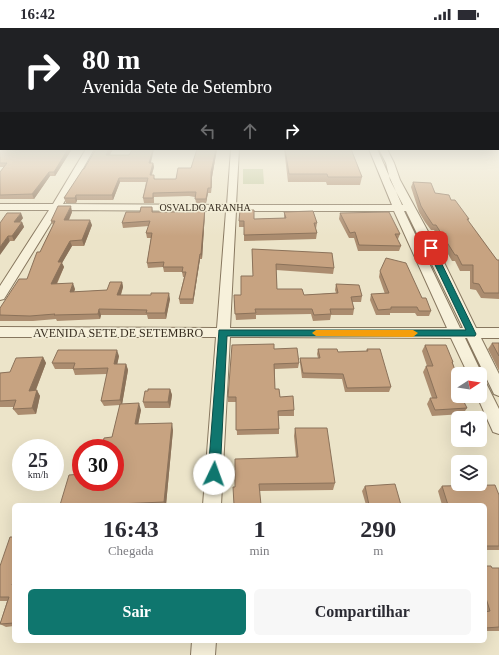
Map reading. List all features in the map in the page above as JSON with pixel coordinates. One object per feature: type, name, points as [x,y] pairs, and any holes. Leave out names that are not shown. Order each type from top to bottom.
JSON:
[{"type":"street","points":[[0,296],[74,177]]},
{"type":"street","points":[[212,503],[233,177]]},
{"type":"street","points":[[388,177],[404,208],[431,248],[499,390]]},
{"type":"street","name":"OSVALDO ARANHA","points":[[0,207],[404,208]]},
{"type":"street","points":[[404,208],[418,249],[472,367]]},
{"type":"street","points":[[418,249],[431,248]]},
{"type":"street","name":"AVENIDA SETE DE SETEMBRO","points":[[0,332],[499,333]]},
{"type":"street","points":[[487,400],[499,427]]},
{"type":"street","points":[[204,643],[204,655]]},
{"type":"green space","points":[[243,177],[264,177],[264,184],[243,184]]},
{"type":"building","points":[[0,177],[45,177],[32,194],[0,195]]},
{"type":"building","points":[[78,177],[154,177],[154,179],[176,179],[176,177],[211,177],[211,188],[208,188],[206,199],[195,199],[196,192],[153,193],[153,198],[143,198],[148,178],[119,178],[112,195],[76,195],[75,198],[64,198]]},
{"type":"building","points":[[413,182],[431,183],[435,193],[449,195],[451,200],[455,200],[497,260],[499,260],[499,293],[484,293],[479,284],[473,283],[473,265],[462,265],[457,255],[455,255],[436,225],[433,225],[421,206]]},
{"type":"building","points":[[58,206],[71,206],[64,220],[90,220],[82,240],[70,241],[58,262],[62,262],[51,284],[73,283],[70,292],[107,290],[110,282],[122,282],[117,295],[151,295],[151,293],[169,293],[165,313],[146,313],[147,310],[99,309],[98,314],[54,315],[55,314],[30,316],[0,315],[0,308],[19,279],[27,279],[37,252],[40,252],[55,221],[51,221]]},
{"type":"building","points":[[141,207],[152,207],[152,212],[194,212],[195,208],[205,208],[201,254],[193,299],[179,299],[186,272],[182,272],[183,267],[163,267],[164,262],[147,263],[152,233],[146,233],[150,221],[122,223],[126,212],[140,212]]},
{"type":"building","points":[[240,210],[254,210],[254,219],[286,218],[284,212],[313,211],[317,223],[314,223],[317,233],[244,235],[244,221],[239,221]]},
{"type":"building","points":[[389,212],[400,234],[395,234],[401,246],[359,245],[355,232],[350,233],[340,213]]},
{"type":"building","points":[[7,213],[21,213],[14,222],[22,222],[12,236],[8,236],[0,247],[0,223]]},
{"type":"building","points":[[252,249],[332,253],[334,268],[276,264],[277,289],[302,289],[304,295],[338,293],[336,284],[359,285],[362,296],[351,297],[354,309],[330,309],[331,314],[314,315],[312,309],[255,309],[256,313],[235,314],[234,295],[241,295],[241,276],[253,276]]},
{"type":"building","points":[[386,258],[406,263],[422,298],[426,298],[431,311],[419,311],[417,307],[391,307],[391,309],[378,310],[371,294],[389,293],[380,271]]},
{"type":"building","points":[[492,343],[499,343],[499,356]]},
{"type":"building","points":[[274,344],[274,349],[297,348],[299,363],[274,364],[275,389],[279,389],[280,397],[293,396],[294,410],[278,411],[279,429],[236,430],[236,397],[228,397],[232,345]]},
{"type":"building","points":[[425,345],[446,345],[454,367],[451,367],[451,403],[464,403],[467,408],[435,410],[430,398],[437,398],[426,366],[433,366]]},
{"type":"building","points":[[318,349],[337,349],[338,352],[380,349],[391,387],[347,388],[343,374],[303,373],[300,358],[320,358]]},
{"type":"building","points":[[58,350],[117,350],[114,364],[126,364],[120,400],[101,401],[108,368],[73,369],[75,363],[52,363]]},
{"type":"building","points":[[43,357],[29,391],[37,390],[32,408],[13,409],[16,400],[0,401],[0,373],[10,372],[16,358]]},
{"type":"building","points":[[148,389],[170,389],[168,402],[143,402],[145,391],[148,391]]},
{"type":"building","points":[[139,403],[135,424],[172,423],[164,502],[61,503],[69,475],[72,475],[72,491],[124,491],[124,439],[104,439],[112,437],[120,404]]},
{"type":"building","points":[[295,428],[327,428],[335,483],[259,484],[261,503],[234,503],[233,487],[235,487],[235,459],[298,457]]},
{"type":"building","points":[[395,484],[400,503],[369,503],[365,486]]},
{"type":"building","points":[[487,485],[495,485],[499,495],[499,546],[487,546],[487,503],[447,503],[442,486],[451,486],[451,491],[487,491]]},
{"type":"building","points":[[10,537],[12,537],[12,623],[0,624],[9,597],[0,597],[0,566]]},
{"type":"building","points":[[487,566],[499,568],[499,627],[487,628],[487,612],[490,611],[487,601]]},
{"type":"slow traffic","points":[[316,333],[413,333]]},
{"type":"route","points":[[214,474],[222,333],[472,334],[431,248]]}]
